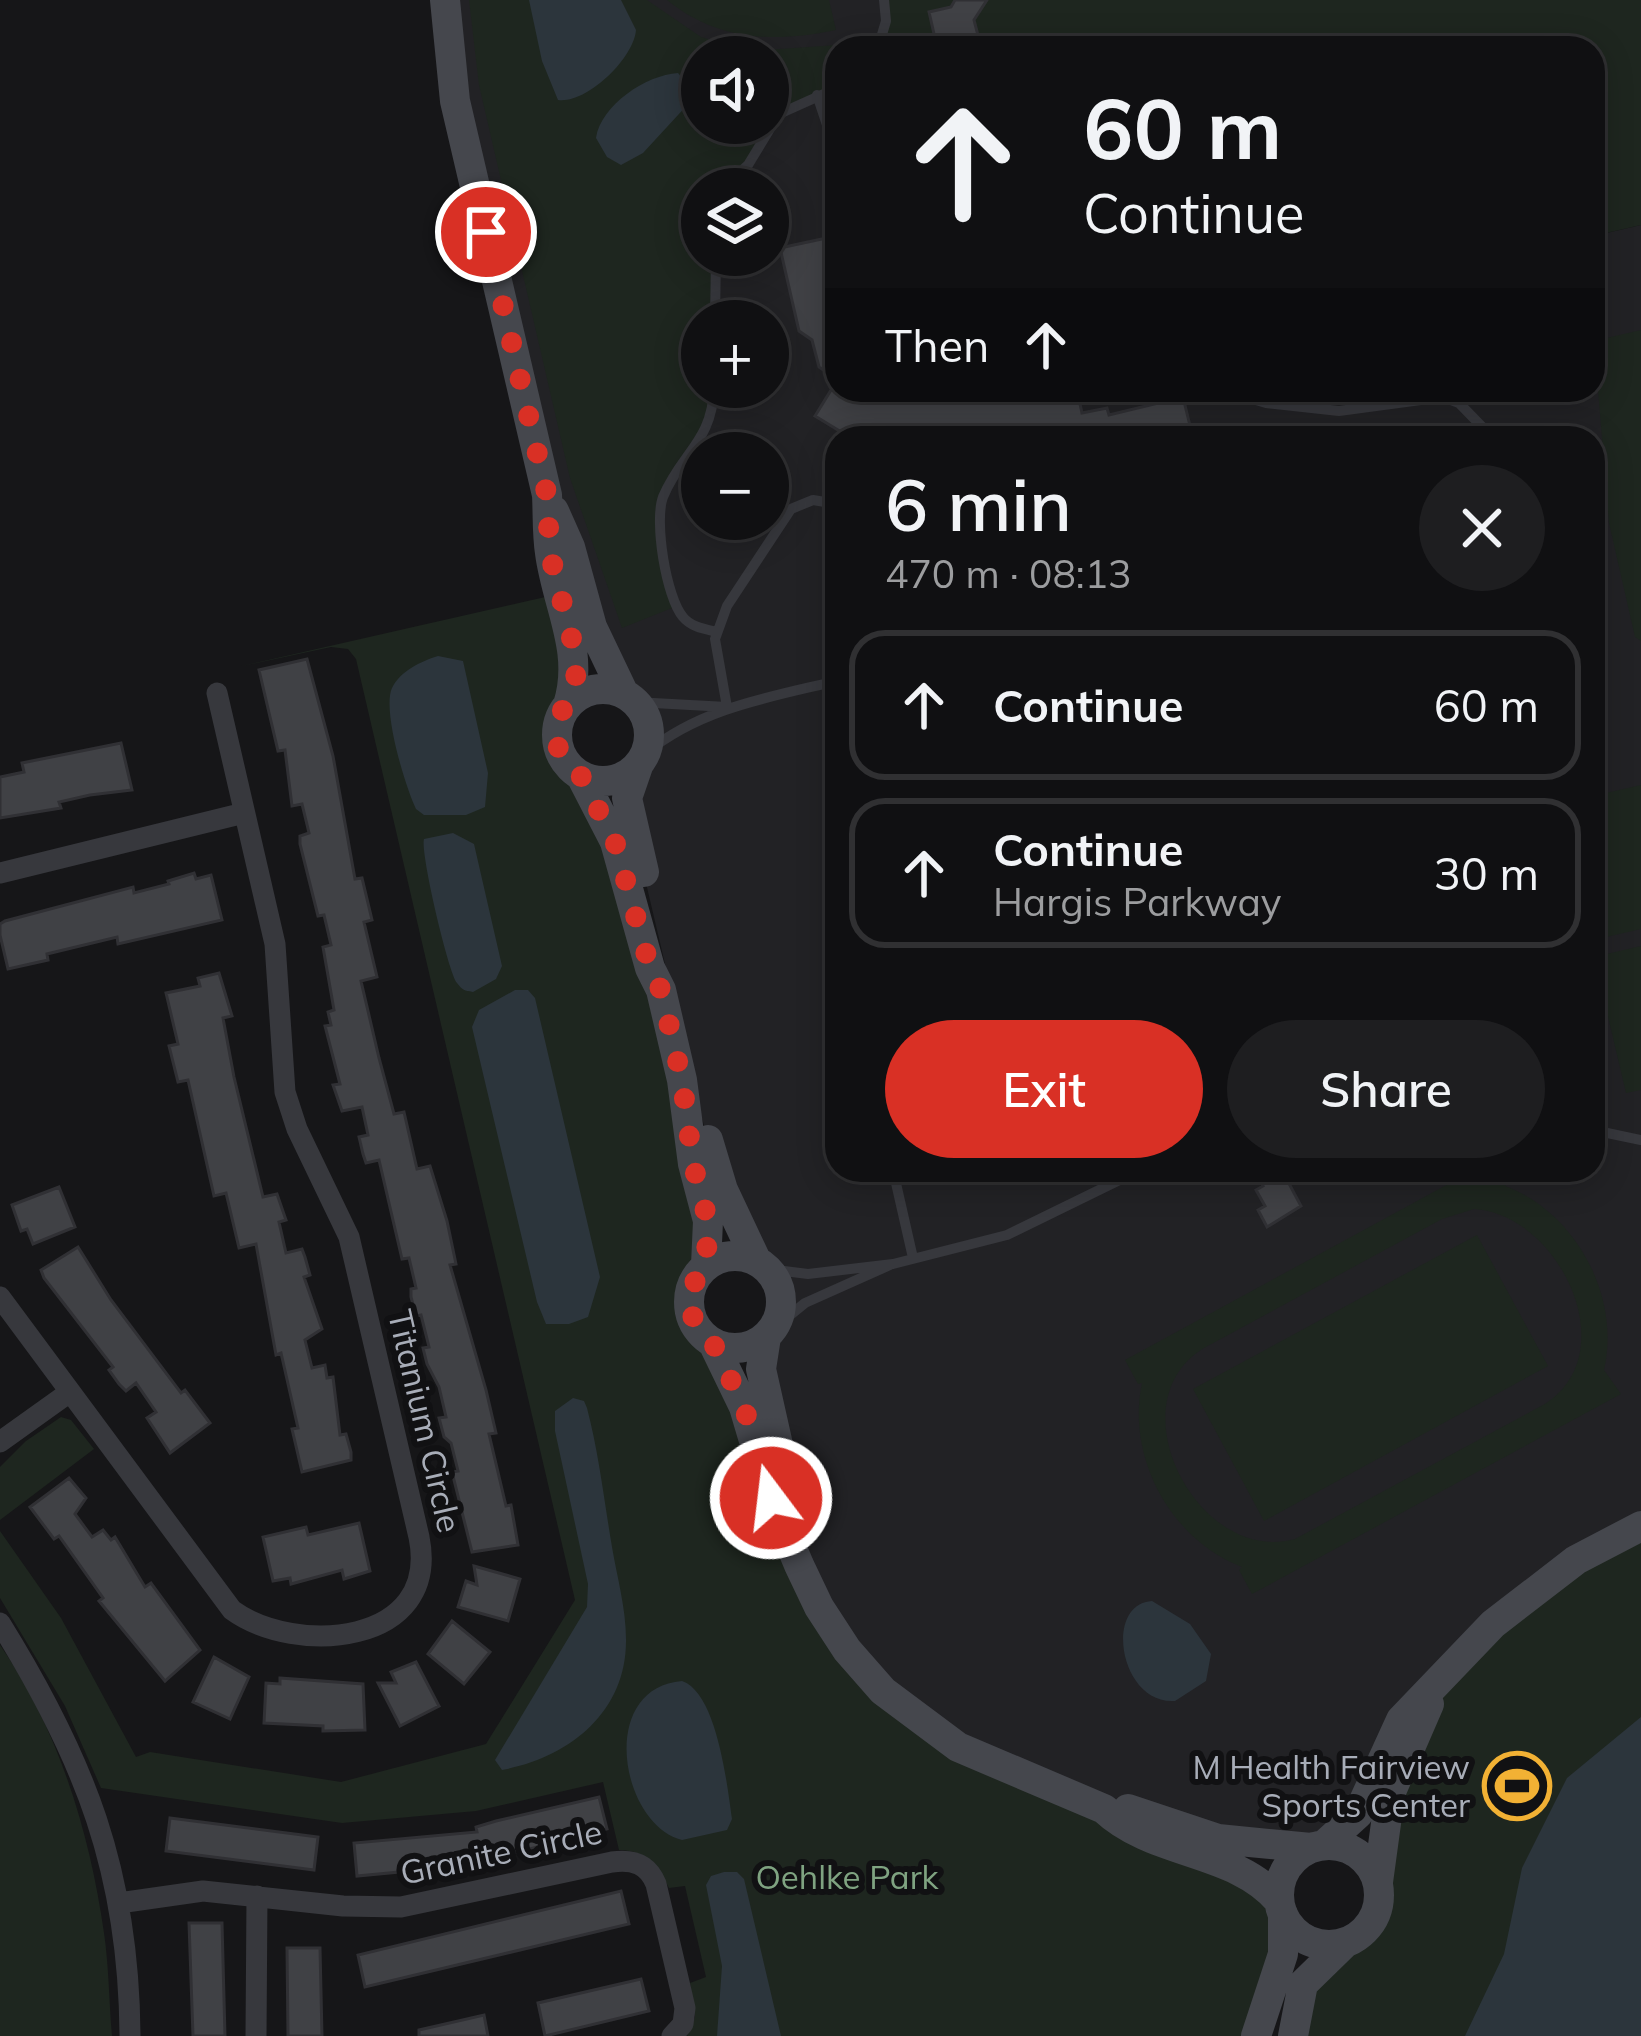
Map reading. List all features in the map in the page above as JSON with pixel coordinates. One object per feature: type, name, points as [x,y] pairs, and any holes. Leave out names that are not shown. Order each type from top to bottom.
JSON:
[{"type":"street","points":[[445,0],[455,101],[547,495],[550,554],[574,648],[576,679],[560,716],[557,744],[562,757],[581,776],[615,842],[650,968],[661,990],[682,1080],[693,1164],[708,1221],[706,1265],[689,1291],[688,1306],[701,1334],[713,1343],[740,1348],[769,1333]]},
{"type":"street","points":[[547,495],[570,547],[592,627],[648,726],[627,798],[663,964],[661,990]]},
{"type":"street","points":[[568,704],[594,690],[630,698]]},
{"type":"street","name":"Titanium Circle","points":[[0,1297],[219,1598],[248,1621],[281,1632],[356,1634],[392,1618],[413,1590],[421,1569],[421,1547],[353,1252],[285,1092],[275,944],[217,693]]},
{"type":"street","points":[[581,776],[611,781],[642,759]]},
{"type":"street","points":[[0,873],[244,813]]},
{"type":"street","points":[[682,1080],[698,1104],[723,1190],[782,1296],[760,1369],[779,1438],[799,1565]]},
{"type":"street","points":[[706,1265],[730,1255],[762,1264]]},
{"type":"street","points":[[713,1343],[744,1407],[771,1498],[819,1607],[848,1650],[922,1724],[958,1747],[1104,1809],[1121,1825],[1171,1848],[1255,1876],[1304,1938],[1317,1944],[1345,1943]]},
{"type":"street","points":[[2,1444],[68,1394]]},
{"type":"street","points":[[1256,2036],[1283,1954],[1285,1871],[1358,1814],[1402,1720],[1493,1624],[1576,1560],[1641,1526]]},
{"type":"street","points":[[1,1625],[44,1692],[76,1759],[101,1830],[119,1904],[130,2036]]},
{"type":"street","points":[[1293,2036],[1303,1984],[1345,1943],[1362,1934],[1373,1918],[1390,1794],[1437,1682]]},
{"type":"street","points":[[1104,1809],[1130,1810],[1248,1845],[1318,1847],[1360,1855],[1378,1882]]},
{"type":"street","name":"Granite Circle","points":[[119,1904],[189,1891],[401,1907],[612,1862],[635,1862],[650,1872],[656,1884],[685,2008],[683,2024],[672,2036]]},
{"type":"street","points":[[256,2036],[257,1896]]},
{"type":"lane","points":[[882,36],[884,0]]},
{"type":"lane","points":[[745,168],[779,113],[825,92]]},
{"type":"lane","points":[[817,95],[825,119]]},
{"type":"lane","points":[[1262,402],[1339,411],[1406,402]]},
{"type":"lane","points":[[1456,402],[1481,426]]},
{"type":"lane","points":[[711,408],[709,427],[668,486],[658,524],[680,614],[691,624],[716,632]]},
{"type":"lane","points":[[727,706],[716,632],[731,598],[785,515],[813,500],[825,502]]},
{"type":"lane","points":[[642,759],[674,732],[727,706],[825,684]]},
{"type":"lane","points":[[630,698],[727,706]]},
{"type":"lane","points":[[1605,1132],[1641,1140]]},
{"type":"lane","points":[[895,1182],[913,1258]]},
{"type":"lane","points":[[769,1333],[805,1303],[893,1264],[1023,1230],[1116,1182]]},
{"type":"lane","points":[[762,1264],[808,1274],[893,1264]]},
{"type":"shaded area","points":[[445,0],[884,0],[881,36],[825,36],[825,402],[1605,402],[1605,233],[1641,225],[1641,1526],[1324,1845],[1130,1810],[922,1723],[799,1565],[768,1399],[781,1296],[717,1171],[634,832],[648,726],[592,627]]},
{"type":"shaded area","points":[[529,0],[621,0],[636,30],[633,41],[618,66],[595,87],[558,100],[542,61]]},
{"type":"shaded area","points":[[665,75],[681,76],[681,112],[643,153],[621,165],[607,157],[596,138],[606,114],[639,86]]},
{"type":"shaded area","points":[[438,656],[463,661],[488,773],[485,807],[466,815],[424,815],[416,809],[392,730],[392,688],[412,668]]},
{"type":"shaded area","points":[[453,833],[474,844],[502,966],[496,979],[473,992],[461,987],[453,974],[424,848],[424,839]]},
{"type":"shaded area","points":[[515,990],[528,990],[535,998],[600,1277],[588,1317],[569,1324],[546,1324],[537,1302],[472,1027],[479,1010]]},
{"type":"shaded area","points":[[573,1398],[584,1401],[595,1443],[625,1616],[624,1665],[605,1710],[589,1728],[549,1755],[502,1770],[495,1760],[587,1607],[588,1584],[555,1431],[555,1411]]},
{"type":"shaded area","points":[[1152,1601],[1190,1624],[1211,1654],[1206,1681],[1175,1701],[1156,1698],[1141,1687],[1124,1654],[1127,1618],[1137,1606]]},
{"type":"shaded area","points":[[682,1681],[694,1689],[712,1721],[732,1819],[727,1830],[682,1840],[661,1829],[644,1809],[632,1785],[627,1757],[628,1730],[637,1707],[655,1689]]},
{"type":"shaded area","points":[[1641,1717],[1641,2036],[1465,2036],[1504,1954],[1522,1868],[1567,1778]]},
{"type":"shaded area","points":[[737,1872],[744,1879],[781,2036],[717,2036],[722,1966],[706,1885],[711,1876]]},
{"type":"green space","points":[[469,0],[647,0],[700,36],[681,36],[681,144],[762,144],[743,168],[681,168],[681,276],[716,276],[715,300],[681,300],[681,408],[713,411],[702,432],[681,432],[681,470],[659,511],[677,606],[622,628],[570,478],[479,85]]},
{"type":"green space","points":[[667,0],[829,0],[836,30],[790,37],[747,35],[686,14]]},
{"type":"green space","points":[[884,0],[1641,0],[1641,225],[1605,233],[1605,36],[881,36]]},
{"type":"green space","points":[[825,46],[825,93],[789,106],[789,48]]},
{"type":"green space","points":[[1641,330],[1641,641],[1635,637],[1609,523],[1605,426],[1601,426],[1599,402],[1605,402],[1605,338]]},
{"type":"green space","name":"Oehlke Park","points":[[554,595],[561,697],[550,721],[551,747],[616,865],[700,1213],[697,1251],[684,1300],[686,1319],[707,1352],[857,1679],[1266,1901],[1275,1931],[1244,2036],[687,2036],[695,2017],[690,1983],[706,1977],[685,1886],[669,1888],[650,1860],[619,1850],[603,1782],[476,1811],[342,1823],[101,1788],[65,1706],[0,1598],[0,1531],[61,1618],[136,1757],[150,1752],[341,1782],[486,1744],[575,1600],[356,659],[348,649],[331,647],[237,667]]},
{"type":"green space","points":[[1641,785],[1641,929],[1605,937],[1605,793]]},
{"type":"green space","points":[[1641,946],[1641,1090],[1626,1093],[1605,1004],[1605,954]]},
{"type":"green space","points":[[1452,1182],[1507,1182],[1505,1186],[1553,1215],[1588,1260],[1606,1314],[1604,1370],[1621,1394],[1252,1594],[1239,1570],[1242,1567],[1194,1537],[1159,1493],[1141,1439],[1142,1383],[1138,1384],[1125,1360]],"holes":[[[1474,1209],[1505,1217],[1532,1235],[1555,1260],[1572,1290],[1580,1322],[1580,1354],[1568,1382],[1543,1405],[1295,1539],[1260,1541],[1227,1528],[1200,1505],[1179,1474],[1167,1440],[1166,1405],[1178,1373],[1204,1348],[1442,1219]]]},
{"type":"green space","points":[[1477,1235],[1548,1366],[1264,1521],[1193,1389]]},
{"type":"green space","points":[[61,1417],[71,1420],[94,1449],[0,1520],[0,1467],[26,1441]]},
{"type":"green space","name":"M Health Fairview Sports Center","points":[[1641,1526],[1641,2036],[1293,2036],[1295,2013],[1374,1918],[1378,1882],[1437,1682]]},
{"type":"green space","points":[[0,1645],[55,1746],[80,1820],[104,1933],[112,2036],[0,2036]]},
{"type":"building","points":[[955,0],[987,0],[974,20],[978,36],[933,36],[929,12],[951,7]]},
{"type":"building","points":[[825,238],[825,371],[819,367],[812,340],[799,331],[786,276],[789,246]]},
{"type":"building","points":[[825,400],[1080,402],[1082,413],[1107,408],[1109,415],[1162,402],[1184,402],[1190,426],[831,426],[815,416]]},
{"type":"building","points":[[307,659],[333,756],[355,879],[362,878],[372,920],[364,922],[377,977],[361,981],[379,1058],[394,1114],[404,1112],[417,1169],[430,1166],[447,1221],[456,1264],[450,1265],[486,1390],[496,1433],[489,1434],[518,1545],[472,1552],[452,1472],[458,1471],[439,1418],[446,1417],[439,1387],[427,1364],[423,1348],[429,1347],[411,1297],[411,1289],[416,1288],[409,1258],[402,1259],[379,1160],[366,1163],[363,1154],[359,1137],[368,1135],[362,1107],[342,1111],[333,1085],[340,1084],[325,1026],[331,1025],[328,1012],[334,1010],[323,947],[331,945],[324,915],[318,916],[300,844],[300,836],[309,833],[302,804],[292,806],[285,750],[278,751],[259,670]]},
{"type":"building","points":[[121,743],[132,790],[90,795],[59,802],[61,808],[0,818],[0,777],[24,772],[22,763]]},
{"type":"building","points":[[194,873],[196,879],[211,875],[222,920],[118,944],[117,937],[8,969],[0,935],[0,924],[5,921],[133,887],[134,893]]},
{"type":"building","points":[[219,973],[232,1016],[223,1018],[234,1077],[263,1197],[277,1194],[286,1220],[279,1222],[286,1253],[302,1249],[305,1257],[310,1275],[304,1277],[322,1329],[305,1340],[312,1368],[325,1365],[327,1378],[333,1377],[340,1435],[346,1434],[351,1452],[351,1460],[302,1472],[292,1429],[298,1428],[281,1353],[276,1355],[256,1244],[239,1248],[226,1193],[214,1196],[188,1080],[178,1082],[169,1046],[178,1044],[166,993],[200,986],[198,978]]},
{"type":"building","points":[[1261,1182],[1288,1182],[1301,1206],[1267,1227],[1258,1210],[1265,1206],[1256,1190],[1263,1186]]},
{"type":"building","points":[[59,1187],[75,1227],[33,1244],[27,1229],[21,1231],[12,1205]]},
{"type":"building","points":[[78,1247],[111,1300],[181,1393],[185,1390],[210,1423],[170,1453],[147,1418],[156,1412],[136,1383],[126,1391],[119,1384],[109,1370],[113,1367],[44,1278],[41,1270]]},
{"type":"building","points":[[69,1478],[86,1498],[75,1514],[92,1537],[103,1530],[111,1540],[115,1537],[145,1587],[151,1583],[200,1650],[165,1681],[99,1601],[103,1598],[59,1536],[54,1539],[30,1507]]},
{"type":"building","points":[[359,1523],[370,1571],[344,1579],[342,1570],[291,1584],[290,1578],[273,1581],[263,1537],[306,1527],[308,1535]]},
{"type":"building","points":[[474,1566],[520,1579],[508,1621],[458,1607],[466,1581],[477,1585]]},
{"type":"building","points":[[452,1621],[490,1652],[464,1684],[428,1654]]},
{"type":"building","points":[[214,1657],[249,1677],[230,1719],[193,1702]]},
{"type":"building","points":[[416,1662],[439,1706],[400,1726],[378,1683],[396,1683],[391,1672]]},
{"type":"building","points":[[280,1678],[363,1684],[365,1730],[323,1731],[323,1726],[264,1723],[266,1683],[280,1684]]},
{"type":"building","points":[[599,1797],[607,1829],[463,1866],[357,1876],[354,1843],[477,1832],[476,1827],[496,1821]]},
{"type":"building","points":[[170,1818],[318,1837],[314,1870],[166,1851]]},
{"type":"building","points":[[621,1891],[629,1924],[365,1987],[358,1955]]},
{"type":"building","points":[[189,1923],[222,1923],[225,2036],[193,2036]]},
{"type":"building","points":[[287,1948],[320,1948],[322,2036],[288,2036]]},
{"type":"building","points":[[641,1979],[649,2011],[545,2036],[538,2003]]},
{"type":"building","points":[[484,2015],[488,2036],[419,2036],[419,2030]]},
{"type":"place","name":"M Health Fairview Sports Center","points":[[1517,1786]]},
{"type":"route","points":[[486,232],[547,495],[550,554],[574,648],[576,679],[560,716],[557,744],[570,768],[581,776],[615,842],[650,968],[661,990],[708,1221],[706,1265],[689,1291],[688,1306],[701,1334],[713,1343],[744,1407],[771,1498]]}]
